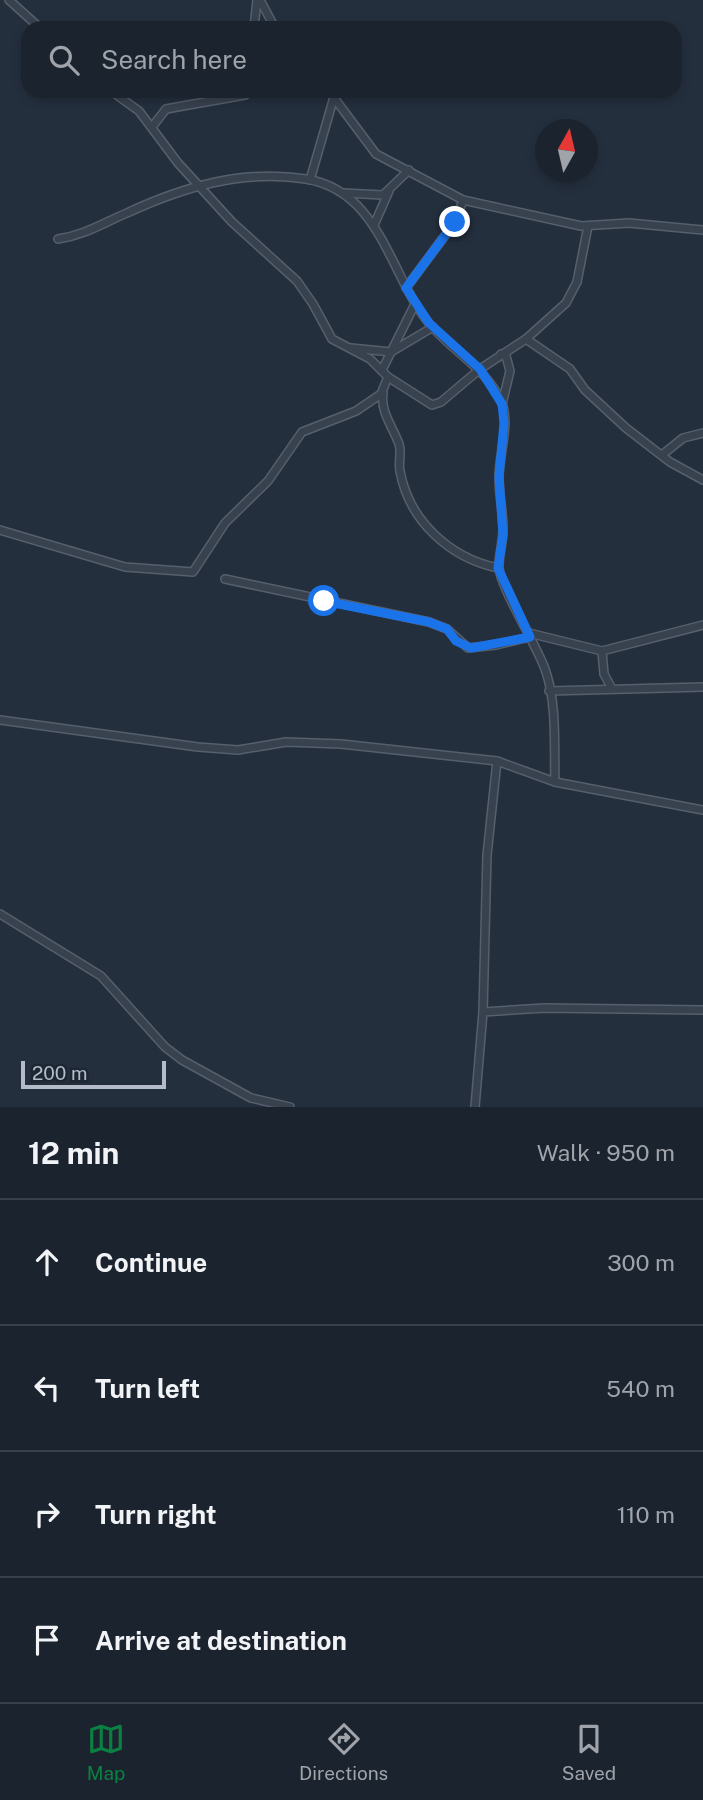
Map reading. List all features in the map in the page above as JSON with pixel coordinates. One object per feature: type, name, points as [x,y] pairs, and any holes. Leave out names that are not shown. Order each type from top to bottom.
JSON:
[{"type":"street","points":[[9,0],[32,21]]},
{"type":"street","points":[[255,21],[258,0]]},
{"type":"street","points":[[258,0],[271,21]]},
{"type":"street","points":[[122,98],[132,105],[152,127],[178,163],[232,222],[297,281],[313,304],[330,337],[347,349],[370,359],[388,377],[415,396],[436,405],[558,312],[575,289],[588,226]]},
{"type":"street","points":[[152,127],[166,110],[229,98]]},
{"type":"street","points":[[310,180],[331,98]]},
{"type":"street","points":[[335,98],[371,149],[396,166],[409,170],[463,200],[588,226],[629,223],[703,230]]},
{"type":"street","points":[[58,239],[94,230],[126,213],[200,185],[267,176],[310,180],[341,193],[383,195],[409,170]]},
{"type":"street","points":[[374,225],[389,191]]},
{"type":"street","points":[[341,193],[374,225],[415,304],[433,327],[480,369],[502,404]]},
{"type":"street","points":[[406,288],[455,222],[463,200]]},
{"type":"street","points":[[382,370],[415,304]]},
{"type":"street","points":[[347,349],[391,352],[433,327]]},
{"type":"street","points":[[526,338],[570,369],[602,407],[662,455],[703,480]]},
{"type":"street","points":[[501,354],[506,356],[510,365],[502,404],[504,423],[499,477],[503,535],[498,568],[546,670],[555,782]]},
{"type":"street","points":[[388,377],[382,404],[400,447],[400,472],[409,496],[437,538],[461,557],[498,568]]},
{"type":"street","points":[[0,530],[125,568],[193,572],[225,523],[268,481],[302,432],[356,411],[384,389]]},
{"type":"street","points":[[662,455],[683,438],[703,433]]},
{"type":"street","points":[[225,579],[429,622],[447,629],[456,641],[468,648],[496,645],[529,634],[602,651],[703,625]]},
{"type":"street","points":[[602,651],[604,678],[611,687]]},
{"type":"street","points":[[549,691],[611,687],[703,687]]},
{"type":"street","points":[[0,719],[198,747],[238,750],[286,741],[341,744],[497,761],[555,782],[703,810]]},
{"type":"street","points":[[475,1107],[483,1012],[485,875],[497,761]]},
{"type":"street","points":[[0,914],[101,976],[165,1047],[183,1060],[225,1086],[274,1106],[290,1107]]},
{"type":"street","points":[[483,1012],[544,1008],[703,1010]]},
{"type":"route","points":[[324,601],[420,619],[447,629],[456,641],[471,648],[530,637],[498,568],[503,535],[499,477],[504,423],[502,404],[480,369],[429,323],[406,288],[455,222]]}]
